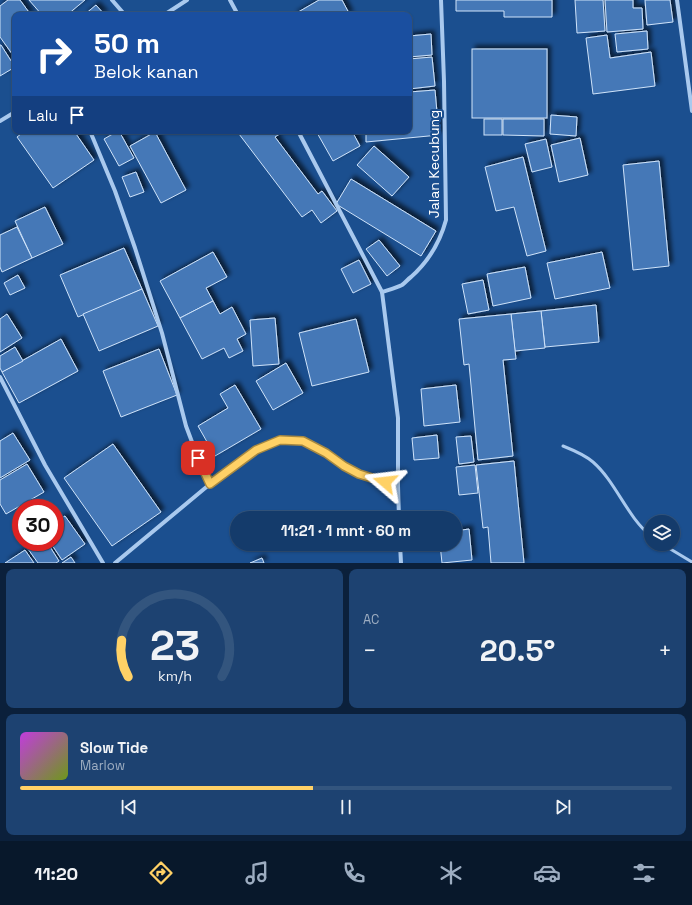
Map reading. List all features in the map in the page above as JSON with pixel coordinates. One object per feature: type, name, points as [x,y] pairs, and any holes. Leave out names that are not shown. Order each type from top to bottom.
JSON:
[{"type":"street","points":[[112,0],[122,12]]},
{"type":"street","points":[[169,12],[187,0]]},
{"type":"street","points":[[230,0],[236,12]]},
{"type":"street","name":"Jalan Kecubung","points":[[382,292],[402,284],[417,272],[437,245],[443,233],[446,220],[441,0]]},
{"type":"street","points":[[677,0],[692,111]]},
{"type":"street","points":[[0,121],[12,114]]},
{"type":"street","points":[[91,134],[115,191],[135,248],[162,333],[186,426],[210,484]]},
{"type":"street","points":[[300,134],[382,292],[398,418],[399,511]]},
{"type":"street","points":[[0,377],[45,465],[103,563]]},
{"type":"street","points":[[115,563],[210,484],[256,450],[280,440],[303,441],[326,453],[344,466],[359,474],[398,486]]},
{"type":"street","points":[[400,551],[401,563]]},
{"type":"lane","points":[[563,446],[580,453],[593,462],[606,477],[632,516],[644,529]]},
{"type":"lane","points":[[674,551],[692,562]]},
{"type":"building","points":[[8,0],[20,0],[29,12],[12,12],[12,54],[0,37],[0,6]]},
{"type":"building","points":[[29,0],[85,0],[71,12],[39,12]]},
{"type":"building","points":[[319,0],[342,0],[348,12],[298,12]]},
{"type":"building","points":[[456,0],[552,0],[552,17],[504,17],[504,11],[456,11]]},
{"type":"building","points":[[575,0],[603,0],[605,31],[577,33]]},
{"type":"building","points":[[605,0],[633,0],[633,8],[642,8],[643,29],[607,32]]},
{"type":"building","points":[[645,0],[670,0],[673,22],[647,25]]},
{"type":"building","points":[[96,5],[102,12],[88,12]]},
{"type":"building","points":[[647,31],[648,49],[617,52],[615,34]]},
{"type":"building","points":[[431,34],[432,55],[412,57],[412,36]]},
{"type":"building","points":[[607,35],[610,58],[651,52],[655,86],[593,94],[586,38]]},
{"type":"building","points":[[1,45],[12,62],[12,69],[0,76]]},
{"type":"building","points":[[472,49],[547,49],[547,118],[472,118]]},
{"type":"building","points":[[432,57],[435,86],[412,89],[412,59]]},
{"type":"building","points":[[435,90],[439,135],[366,142],[366,134],[412,134],[412,92]]},
{"type":"building","points":[[551,115],[577,117],[576,136],[550,134]]},
{"type":"building","points":[[484,119],[502,119],[502,135],[484,135]]},
{"type":"building","points":[[503,119],[544,119],[544,136],[503,135]]},
{"type":"building","points":[[21,134],[76,134],[94,160],[53,188],[17,137]]},
{"type":"building","points":[[113,134],[121,134],[134,158],[119,166],[104,139]]},
{"type":"building","points":[[151,134],[156,134],[186,190],[161,203],[130,146]]},
{"type":"building","points":[[239,134],[280,134],[275,137],[318,194],[322,191],[337,211],[321,223],[312,210],[302,217]]},
{"type":"building","points":[[318,134],[354,134],[360,146],[333,161]]},
{"type":"building","points":[[580,138],[588,175],[559,182],[551,145]]},
{"type":"building","points":[[546,139],[552,167],[532,172],[525,144]]},
{"type":"building","points":[[374,146],[409,177],[392,196],[357,165]]},
{"type":"building","points":[[523,157],[546,251],[527,256],[514,207],[496,211],[485,167]]},
{"type":"building","points":[[659,161],[669,266],[633,270],[623,165]]},
{"type":"building","points":[[136,172],[144,192],[130,197],[122,177]]},
{"type":"building","points":[[351,179],[436,231],[421,256],[336,204]]},
{"type":"building","points":[[45,207],[63,244],[32,258],[15,221]]},
{"type":"building","points":[[17,227],[32,258],[2,272],[0,267],[0,235]]},
{"type":"building","points":[[379,240],[400,266],[387,276],[366,249]]},
{"type":"building","points":[[124,248],[142,289],[78,317],[60,275]]},
{"type":"building","points":[[213,252],[227,277],[206,288],[213,301],[180,318],[160,281]]},
{"type":"building","points":[[602,252],[610,288],[555,299],[547,263]]},
{"type":"building","points":[[359,260],[371,284],[353,293],[341,269]]},
{"type":"building","points":[[525,267],[531,298],[493,306],[487,274]]},
{"type":"building","points":[[18,275],[25,288],[10,295],[4,283]]},
{"type":"building","points":[[483,280],[489,310],[468,314],[462,284]]},
{"type":"building","points":[[142,289],[158,326],[99,351],[83,314]]},
{"type":"building","points":[[213,301],[220,314],[232,307],[246,334],[237,339],[243,351],[229,358],[224,348],[202,359],[180,318]]},
{"type":"building","points":[[596,305],[599,342],[545,347],[541,311]]},
{"type":"building","points":[[541,311],[545,348],[515,351],[511,314]]},
{"type":"building","points":[[7,314],[22,338],[0,352],[0,319]]},
{"type":"building","points":[[511,314],[516,359],[503,360],[513,456],[478,460],[469,364],[464,365],[459,319]]},
{"type":"building","points":[[275,318],[279,364],[253,366],[250,320]]},
{"type":"building","points":[[356,319],[369,372],[312,386],[299,333]]},
{"type":"building","points":[[61,339],[78,371],[19,403],[2,372]]},
{"type":"building","points":[[15,347],[23,361],[2,372],[0,368],[0,356]]},
{"type":"building","points":[[159,349],[177,395],[121,417],[103,371]]},
{"type":"building","points":[[286,363],[303,393],[273,410],[256,381]]},
{"type":"building","points":[[235,385],[261,429],[215,456],[198,426],[228,408],[220,394]]},
{"type":"building","points":[[456,385],[460,422],[424,426],[421,389]]},
{"type":"building","points":[[13,433],[30,460],[0,478],[0,441]]},
{"type":"building","points":[[437,435],[439,458],[414,460],[412,438]]},
{"type":"building","points":[[471,436],[474,462],[459,464],[456,437]]},
{"type":"building","points":[[113,444],[161,512],[112,546],[64,478]]},
{"type":"building","points":[[514,461],[524,563],[491,563],[488,527],[483,528],[476,465]]},
{"type":"building","points":[[27,464],[44,492],[32,499],[12,499],[12,511],[6,514],[0,504],[0,480]]},
{"type":"building","points":[[475,465],[478,493],[459,495],[456,467]]},
{"type":"building","points":[[64,517],[85,544],[62,560],[56,551],[64,551]]},
{"type":"building","points":[[469,529],[472,560],[442,563],[441,551],[462,551],[462,530]]},
{"type":"building","points":[[26,551],[34,563],[5,563]]},
{"type":"building","points":[[29,551],[53,551],[59,561],[56,563],[38,563]]},
{"type":"building","points":[[71,557],[75,563],[62,563]]},
{"type":"building","points":[[262,558],[264,563],[250,563]]},
{"type":"route","points":[[198,458],[210,484],[256,450],[280,440],[303,441],[326,453],[344,466],[359,474],[385,482]]}]
